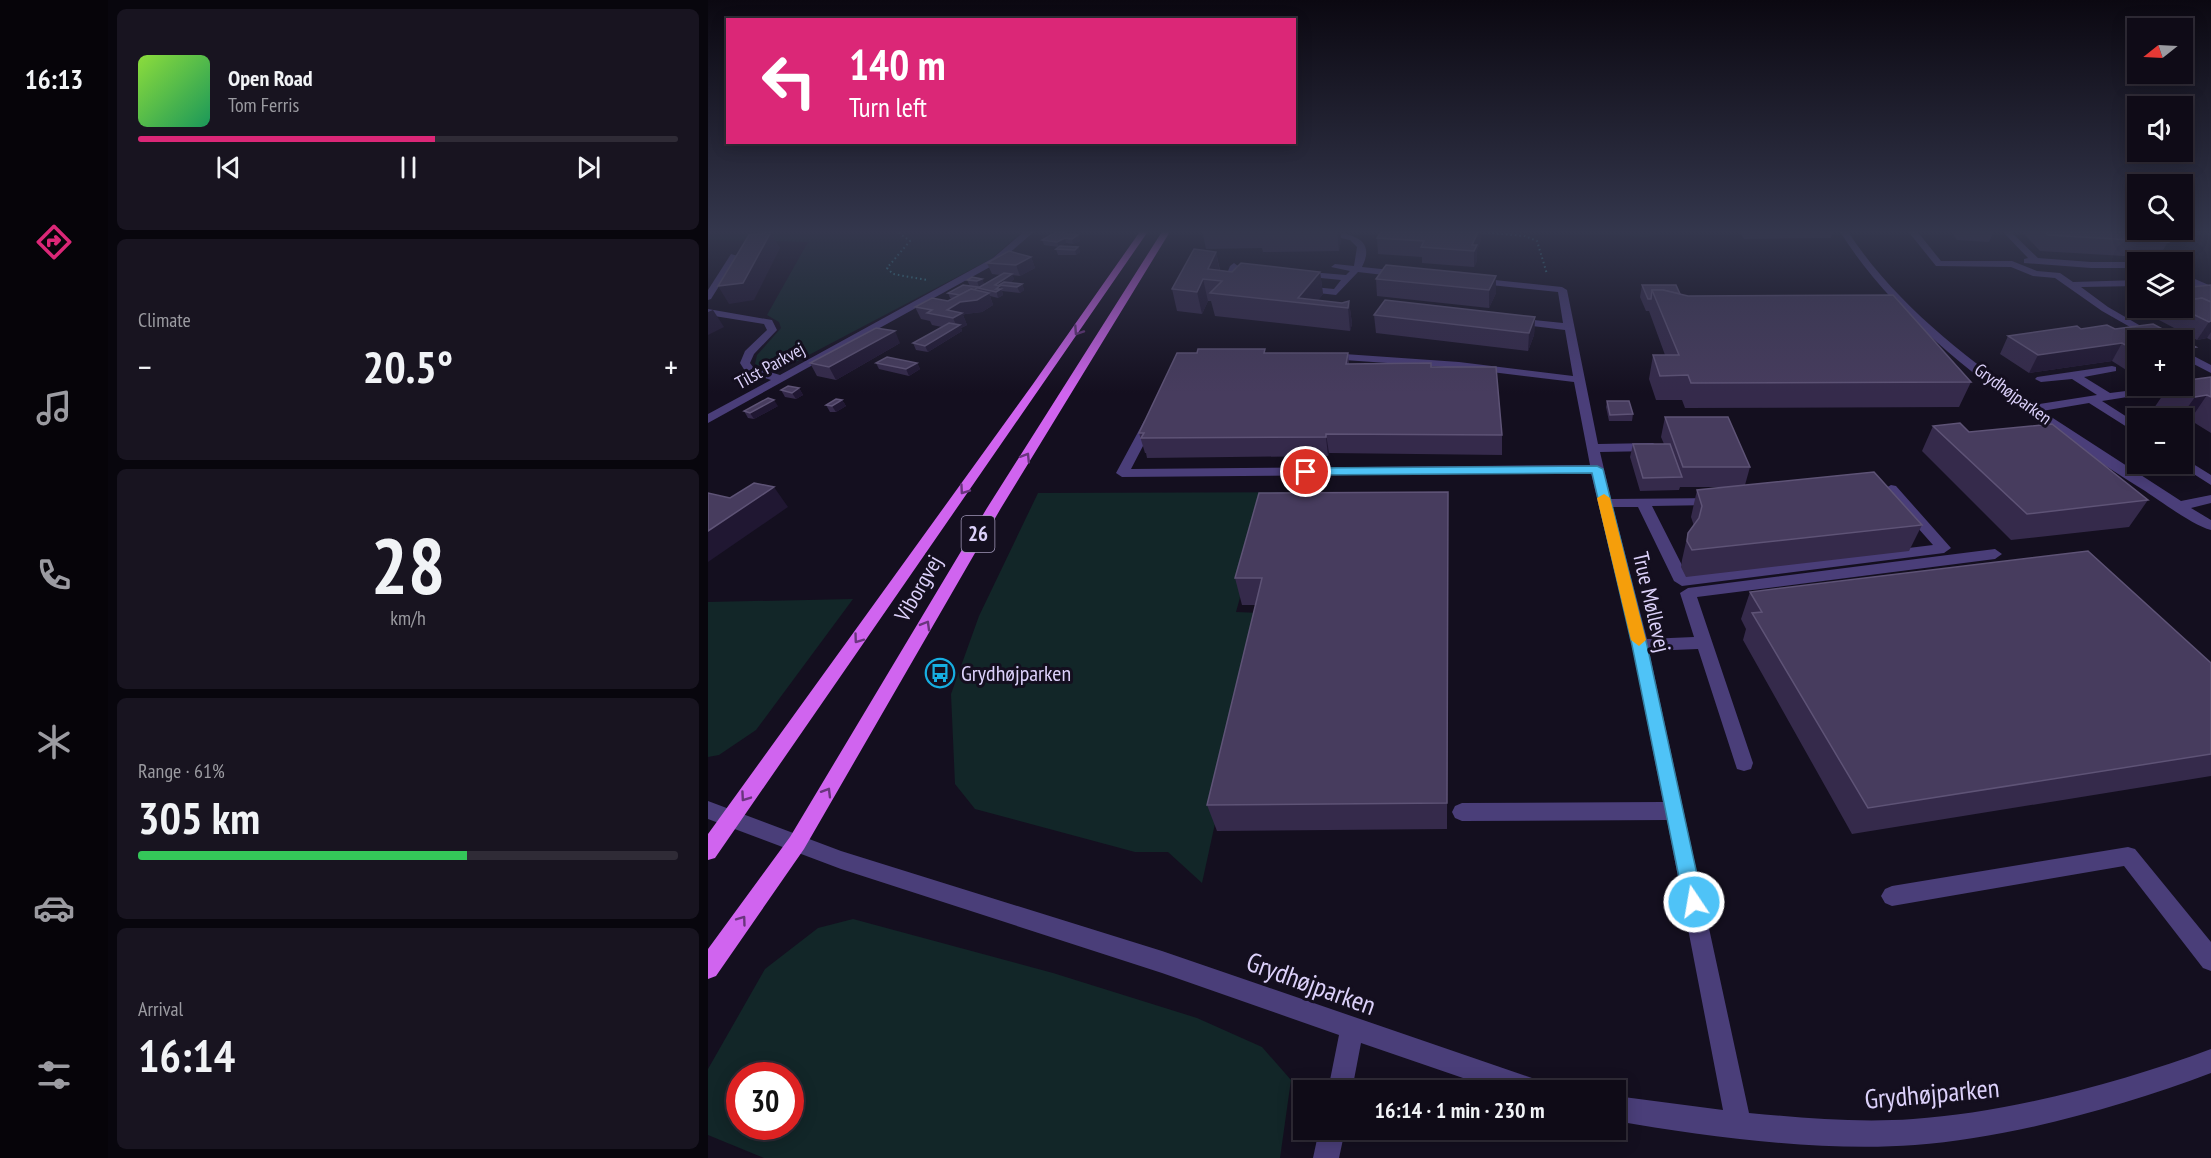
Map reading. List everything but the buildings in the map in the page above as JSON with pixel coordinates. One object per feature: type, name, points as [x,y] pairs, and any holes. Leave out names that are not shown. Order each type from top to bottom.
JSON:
[{"type":"main road","name":"Viborgvej","points":[[708,851],[1064,353],[1109,284]]},
{"type":"main road","name":"Viborgvej","points":[[708,968],[797,843],[994,508],[1133,284]]},
{"type":"street","points":[[708,297],[716,284]]},
{"type":"street","name":"Tilst Parkvej","points":[[708,419],[955,284]]},
{"type":"street","points":[[1288,287],[1336,292],[1343,284]]},
{"type":"street","points":[[1503,284],[1562,290]]},
{"type":"street","name":"Grydhøjparken","points":[[1885,284],[1955,352],[2031,409],[2211,526]]},
{"type":"street","points":[[2070,285],[2103,284]]},
{"type":"street","points":[[2070,285],[2105,309],[2142,330]]},
{"type":"street","name":"True Møllevej","points":[[1562,290],[1597,469],[1640,645],[1732,1084],[1738,1126]]},
{"type":"street","points":[[708,312],[768,321],[772,330],[749,353],[745,363],[749,369],[781,379]]},
{"type":"street","points":[[1501,320],[1569,327]]},
{"type":"street","points":[[1322,356],[1459,365],[1558,379],[1579,379]]},
{"type":"street","points":[[2193,359],[2211,370]]},
{"type":"street","points":[[2041,379],[2112,369]]},
{"type":"street","points":[[2074,375],[2109,397]]},
{"type":"street","points":[[2031,409],[2127,394]]},
{"type":"street","points":[[2092,400],[2127,423]]},
{"type":"street","points":[[1158,405],[1122,473],[1597,469]]},
{"type":"street","points":[[1593,448],[1658,447]]},
{"type":"street","points":[[2193,469],[2211,481]]},
{"type":"street","points":[[1643,502],[1682,581],[1944,548],[1891,489]]},
{"type":"street","points":[[2179,506],[2211,499]]},
{"type":"street","points":[[1605,503],[1713,501]]},
{"type":"street","points":[[1744,764],[1688,593],[1995,554]]},
{"type":"street","points":[[1640,645],[1704,643]]},
{"type":"street","name":"Grydhøjparken","points":[[708,810],[841,860],[1162,962],[1499,1080]]},
{"type":"street","points":[[1462,812],[1674,812]]},
{"type":"street","points":[[1892,896],[2128,856],[2211,960]]},
{"type":"street","points":[[1342,1080],[1352,1030]]},
{"type":"street","name":"Grydhøjparken","points":[[1626,1109],[1738,1126],[1889,1133],[1968,1126],[2040,1111],[2170,1077],[2211,1061]]},
{"type":"street","points":[[1326,1158],[1330,1140]]},
{"type":"path","points":[[1556,284],[1562,290]]},
{"type":"green space","points":[[784,284],[943,284],[786,367],[768,370],[755,364],[757,355],[781,328],[779,322],[767,315]]},
{"type":"green space","points":[[1325,492],[1319,516],[1262,518],[1236,612],[1261,613],[1202,883],[1168,852],[1135,852],[975,809],[955,784],[951,694],[979,616],[1038,493]]},
{"type":"green space","points":[[853,599],[756,730],[719,755],[708,757],[708,602]]},
{"type":"green space","points":[[853,919],[1053,973],[1197,1018],[1262,1047],[1291,1080],[1280,1158],[764,1158],[708,1135],[708,1069],[765,969],[818,928]]},
{"type":"slow traffic","points":[[1604,498],[1639,640]]},
{"type":"place","name":"Grydhøjparken","points":[[940,673]]},
{"type":"route","points":[[1306,472],[1597,469],[1640,645],[1694,902]]}]
